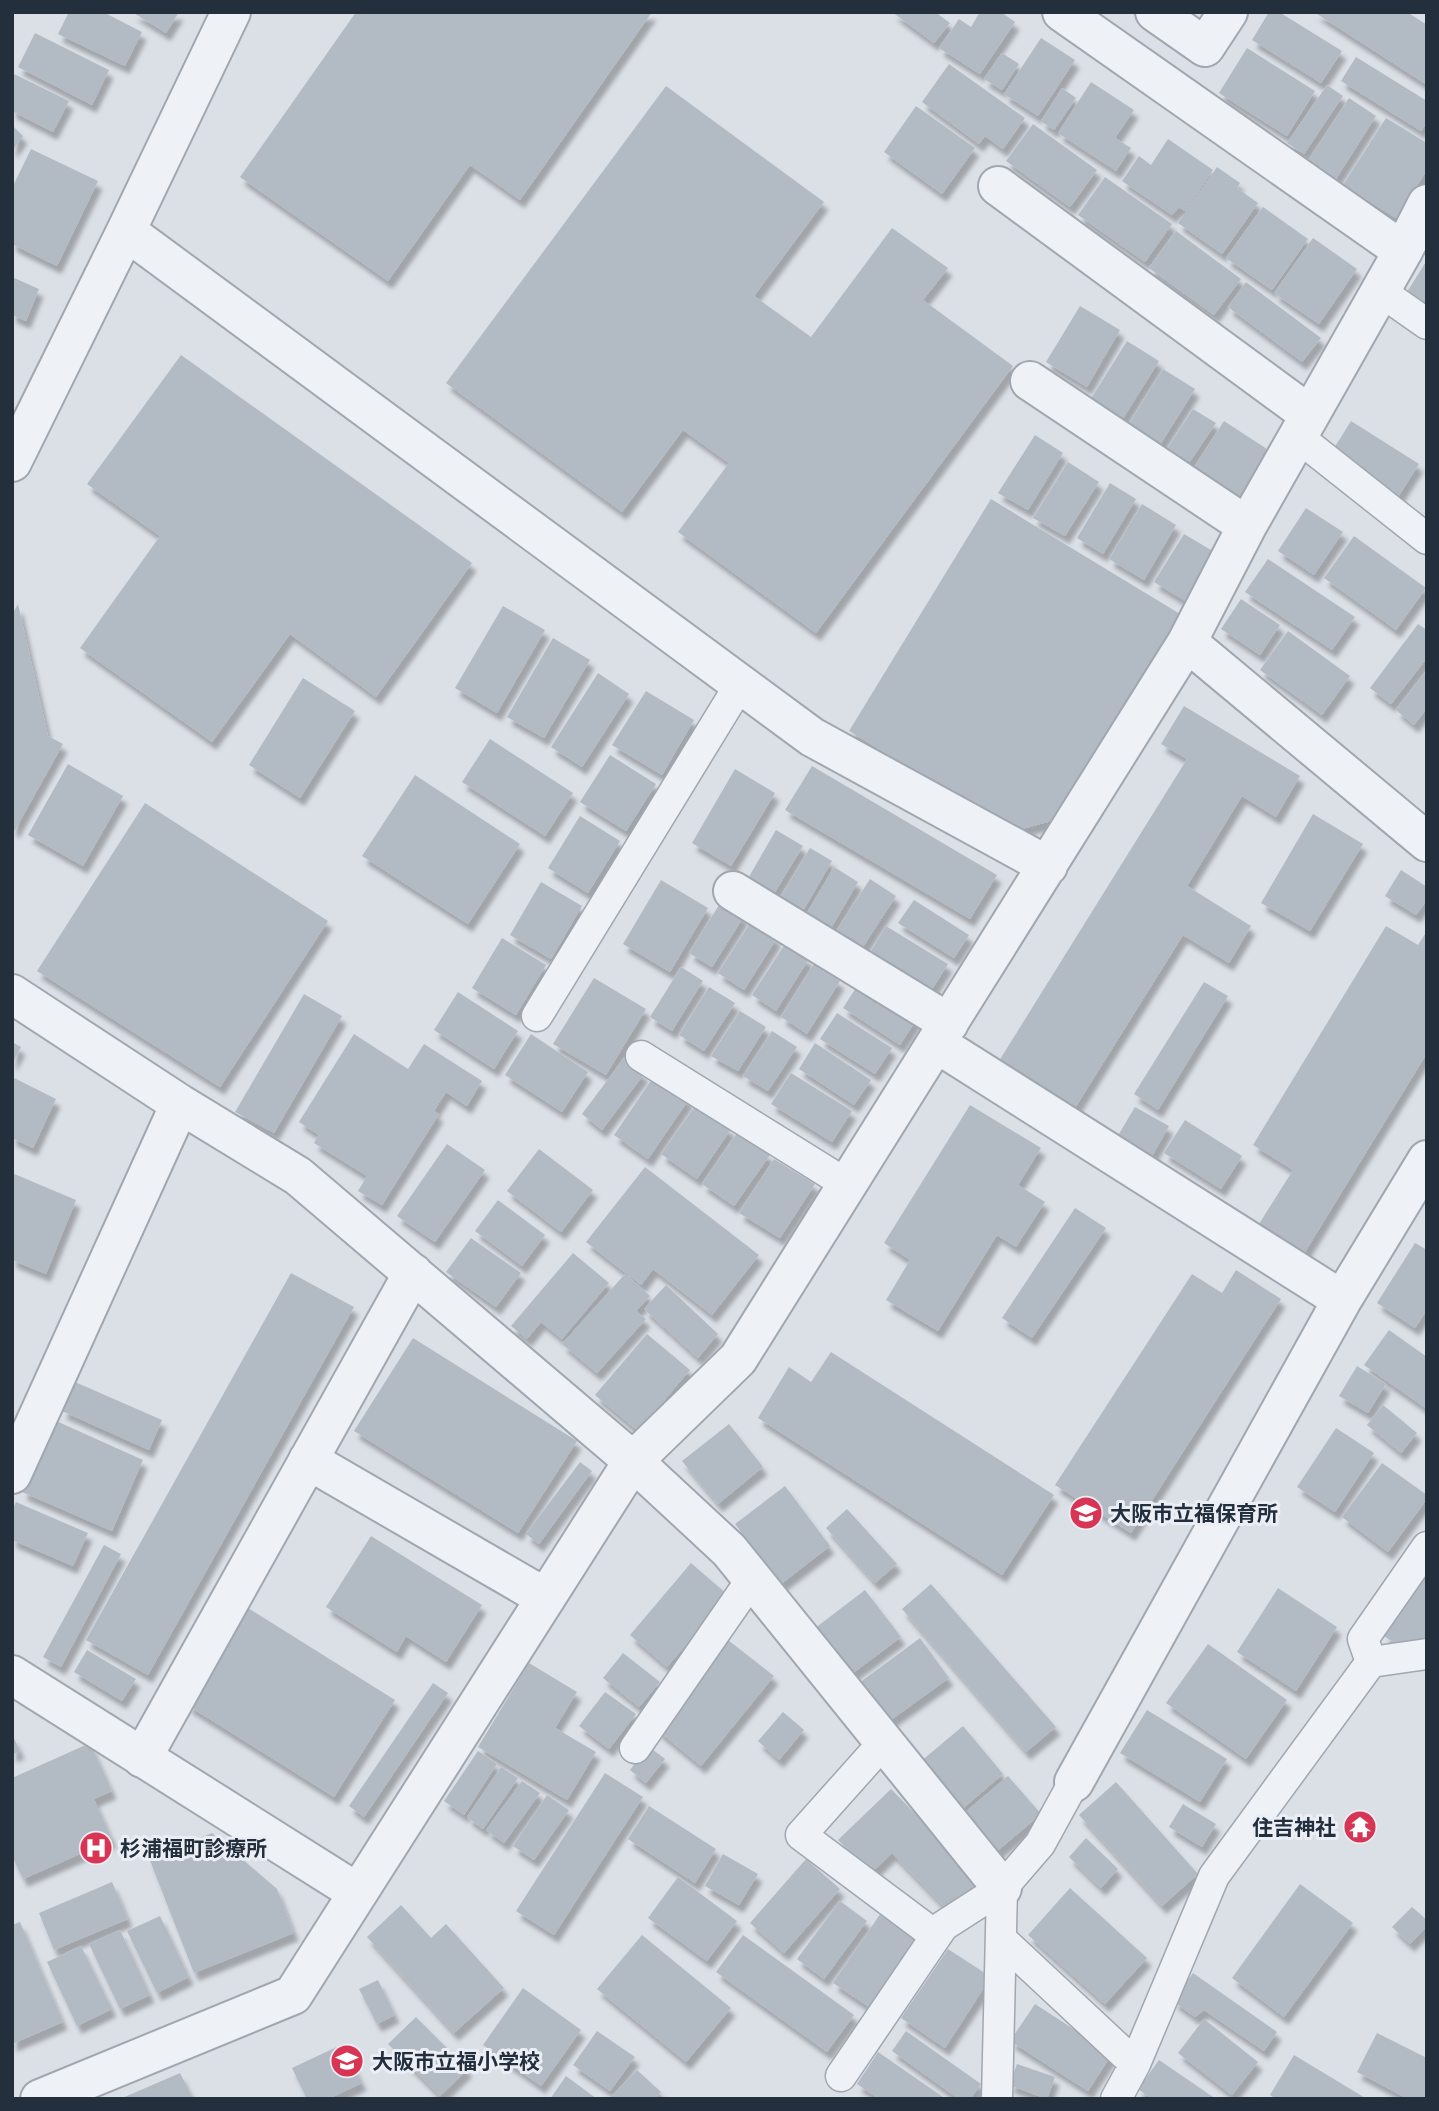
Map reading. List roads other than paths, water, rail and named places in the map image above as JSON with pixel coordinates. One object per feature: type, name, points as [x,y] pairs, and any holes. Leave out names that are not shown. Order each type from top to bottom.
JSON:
[{"type":"street","points":[[12,462],[127,231],[231,12]]},
{"type":"street","points":[[1062,12],[1403,251]]},
{"type":"street","points":[[1155,12],[1205,47],[1228,12]]},
{"type":"street","points":[[999,186],[1304,426]]},
{"type":"street","points":[[40,2099],[293,1995],[633,1461],[738,1359],[1187,642],[1247,526],[1427,204]]},
{"type":"street","points":[[127,231],[813,737],[1048,866]]},
{"type":"street","points":[[1030,381],[1247,526]]},
{"type":"street","points":[[1187,642],[1427,842]]},
{"type":"street","points":[[733,891],[1342,1300]]},
{"type":"street","points":[[12,994],[180,1104],[298,1176],[633,1461],[729,1550],[1002,1888]]},
{"type":"street","points":[[12,1475],[180,1104]]},
{"type":"street","points":[[1074,1782],[1342,1300],[1427,1160]]},
{"type":"street","points":[[142,1758],[413,1273]]},
{"type":"street","points":[[308,1460],[547,1598]]},
{"type":"street","points":[[12,1675],[358,1893]]},
{"type":"lane","points":[[1380,291],[1427,324]]},
{"type":"lane","points":[[1304,426],[1427,539]]},
{"type":"lane","points":[[537,1016],[741,684]]},
{"type":"lane","points":[[640,1056],[848,1185]]},
{"type":"lane","points":[[1371,1662],[1363,1639],[1427,1547]]},
{"type":"lane","points":[[635,1748],[752,1579]]},
{"type":"lane","points":[[1116,2099],[1135,2064],[1214,1876],[1371,1662],[1427,1654]]},
{"type":"lane","points":[[884,1742],[801,1835],[936,1936]]},
{"type":"lane","points":[[841,2076],[943,1926],[1002,1888],[1040,1844],[1074,1782]]},
{"type":"lane","points":[[997,2099],[1002,1888]]},
{"type":"lane","points":[[1001,1939],[1135,2064]]},
{"type":"place","name":"大阪市立福保育所","points":[[1086,1513]]},
{"type":"place","name":"住吉神社","points":[[1360,1827]]},
{"type":"place","name":"杉浦福町診療所","points":[[96,1848]]},
{"type":"place","name":"大阪市立福小学校","points":[[347,2061]]}]
